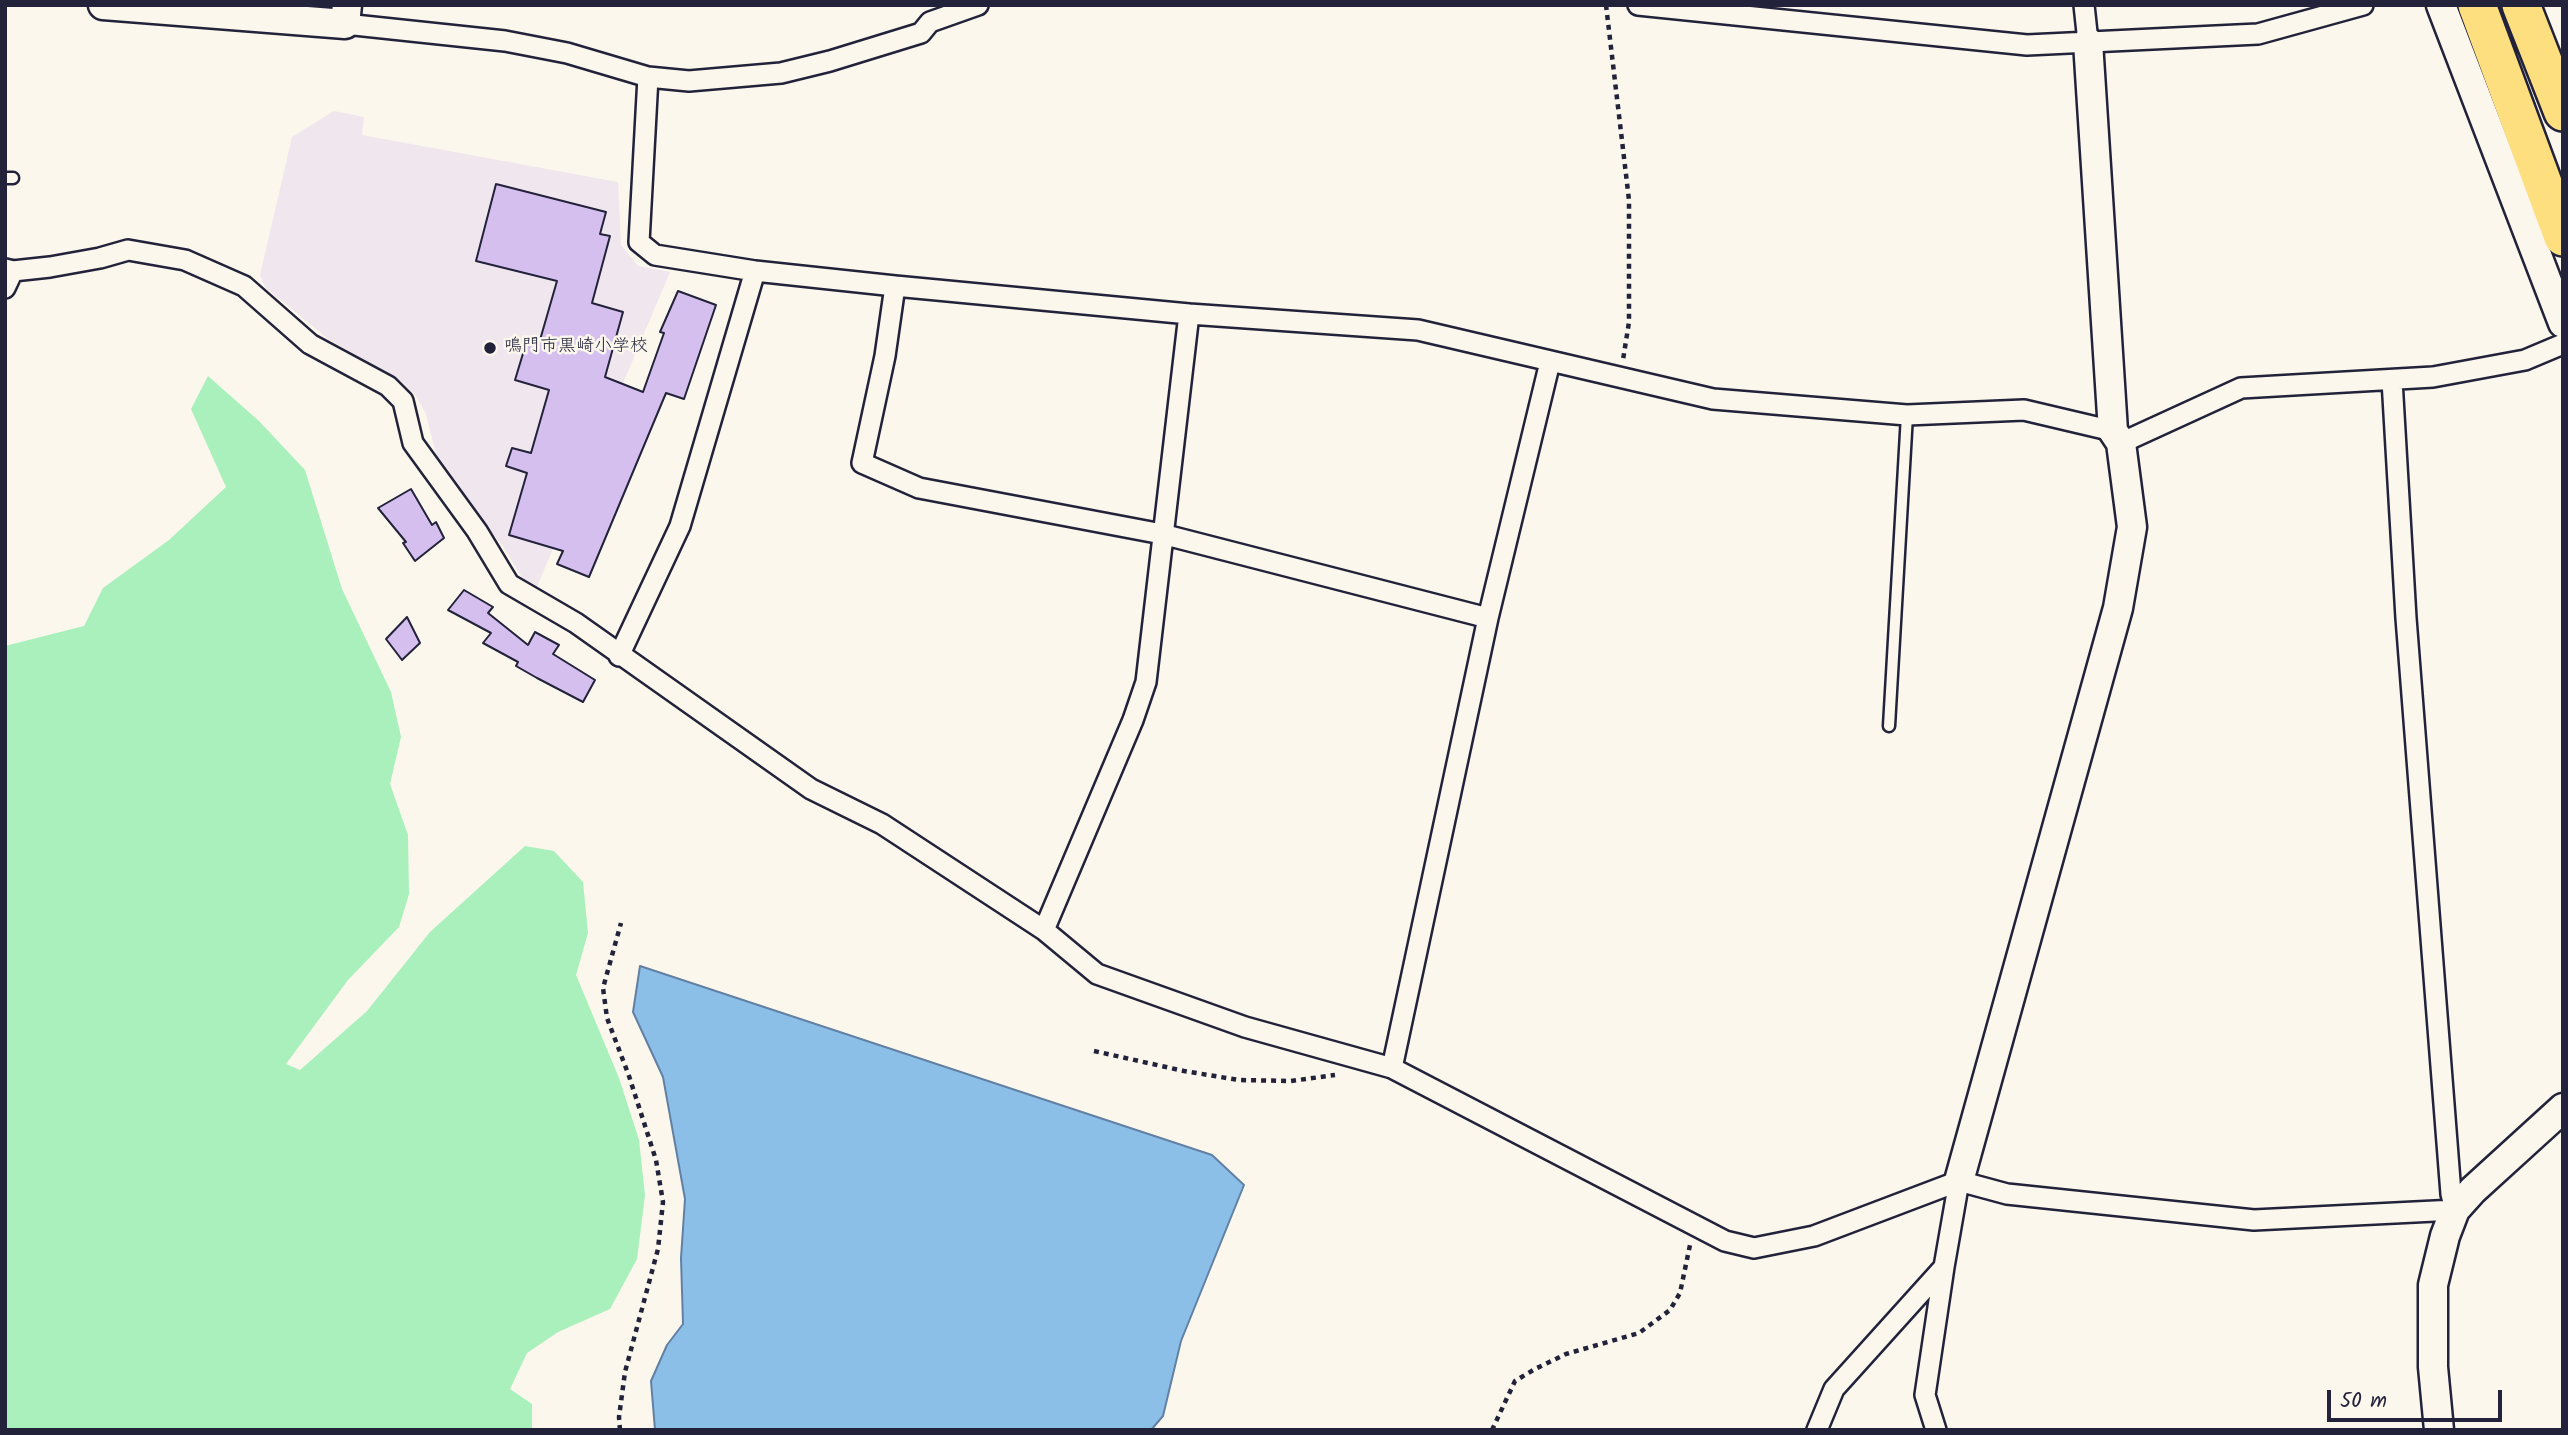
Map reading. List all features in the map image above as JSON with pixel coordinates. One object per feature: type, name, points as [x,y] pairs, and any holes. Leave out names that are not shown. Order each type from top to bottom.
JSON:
[{"type":"highway","points":[[2477,5],[2563,237]]},
{"type":"highway","points":[[2521,5],[2563,112]]},
{"type":"street","points":[[103,5],[346,15],[567,53],[648,77],[689,80],[782,73],[921,33],[930,22],[978,5]]},
{"type":"street","points":[[1637,5],[2028,45],[2258,34],[2363,5]]},
{"type":"street","points":[[1936,1430],[1925,1395],[1959,1181],[2118,608],[2132,527],[2117,437],[2084,5]]},
{"type":"street","points":[[2441,5],[2563,323]]},
{"type":"street","points":[[648,77],[639,242],[656,255],[755,271],[1189,314],[1418,330],[1713,399],[1908,415],[2024,410],[2117,437],[2241,388],[2433,377],[2525,360],[2563,344]]},
{"type":"street","points":[[8,276],[128,250],[186,260],[244,286],[310,344],[388,386],[403,401],[413,443],[477,531],[509,584],[576,623],[619,656],[811,789],[882,824],[1044,930],[1097,974],[1245,1027],[1392,1069],[1725,1241],[1754,1248],[1814,1236],[1959,1181],[2007,1194],[2254,1220],[2455,1210]]},
{"type":"street","points":[[619,656],[680,526],[755,271]]},
{"type":"street","points":[[895,286],[885,355],[862,463],[919,488],[1162,534],[1488,618]]},
{"type":"street","points":[[1044,930],[1133,720],[1146,682],[1189,314]]},
{"type":"street","points":[[1392,1069],[1488,618],[1549,362]]},
{"type":"street","points":[[2392,380],[2406,618],[2451,1194],[2455,1210]]},
{"type":"street","points":[[2439,1430],[2433,1367],[2433,1285],[2445,1236],[2455,1210],[2473,1190],[2563,1108]]},
{"type":"street","points":[[1817,1430],[1834,1389],[1944,1267]]},
{"type":"lane","points":[[1889,726],[1908,415]]},
{"type":"path","points":[[1606,5],[1629,200],[1629,322],[1620,378]]},
{"type":"path","points":[[620,1430],[619,1417],[625,1372],[658,1249],[663,1202],[656,1160],[607,1018],[603,988],[621,923]]},
{"type":"path","points":[[1094,1051],[1239,1080],[1291,1081],[1342,1075]]},
{"type":"path","points":[[1492,1430],[1515,1381],[1535,1368],[1566,1354],[1639,1333],[1670,1310],[1679,1293],[1695,1224]]},
{"type":"shaded area","name":"鳴門市黒崎小学校","points":[[334,111],[364,117],[362,135],[618,182],[621,245],[638,266],[670,272],[536,589],[527,586],[503,546],[469,506],[437,458],[426,414],[416,396],[400,380],[328,339],[265,287],[260,275],[292,137]]},
{"type":"green space","points":[[208,376],[259,421],[305,470],[342,589],[391,692],[401,737],[390,784],[408,835],[409,894],[399,927],[348,980],[286,1064],[300,1070],[367,1011],[430,932],[525,846],[554,851],[583,882],[588,933],[576,975],[619,1078],[639,1140],[645,1195],[637,1259],[610,1309],[558,1332],[527,1353],[510,1389],[532,1404],[532,1430],[5,1430],[5,646],[84,626],[103,588],[169,540],[226,487],[191,409]]},
{"type":"water","points":[[640,966],[1212,1155],[1244,1185],[1181,1341],[1163,1416],[1151,1430],[655,1430],[651,1381],[667,1345],[683,1324],[681,1258],[685,1199],[663,1077],[633,1012]]},
{"type":"building","points":[[496,184],[606,212],[600,234],[610,236],[592,303],[623,312],[605,377],[643,392],[664,333],[660,332],[678,291],[716,305],[684,399],[666,393],[589,577],[557,564],[563,551],[509,535],[527,473],[506,466],[512,448],[531,453],[549,390],[515,380],[528,337],[540,340],[557,281],[476,261]]},
{"type":"building","points":[[411,489],[432,525],[436,522],[444,538],[415,561],[403,543],[406,542],[378,508]]},
{"type":"building","points":[[464,590],[493,607],[488,613],[528,645],[535,632],[559,645],[553,654],[595,680],[583,702],[516,666],[518,662],[483,643],[491,633],[448,610]]},
{"type":"building","points":[[407,617],[420,643],[402,660],[386,639]]},
{"type":"place","name":"鳴門市黒崎小学校","points":[[490,348]]}]
